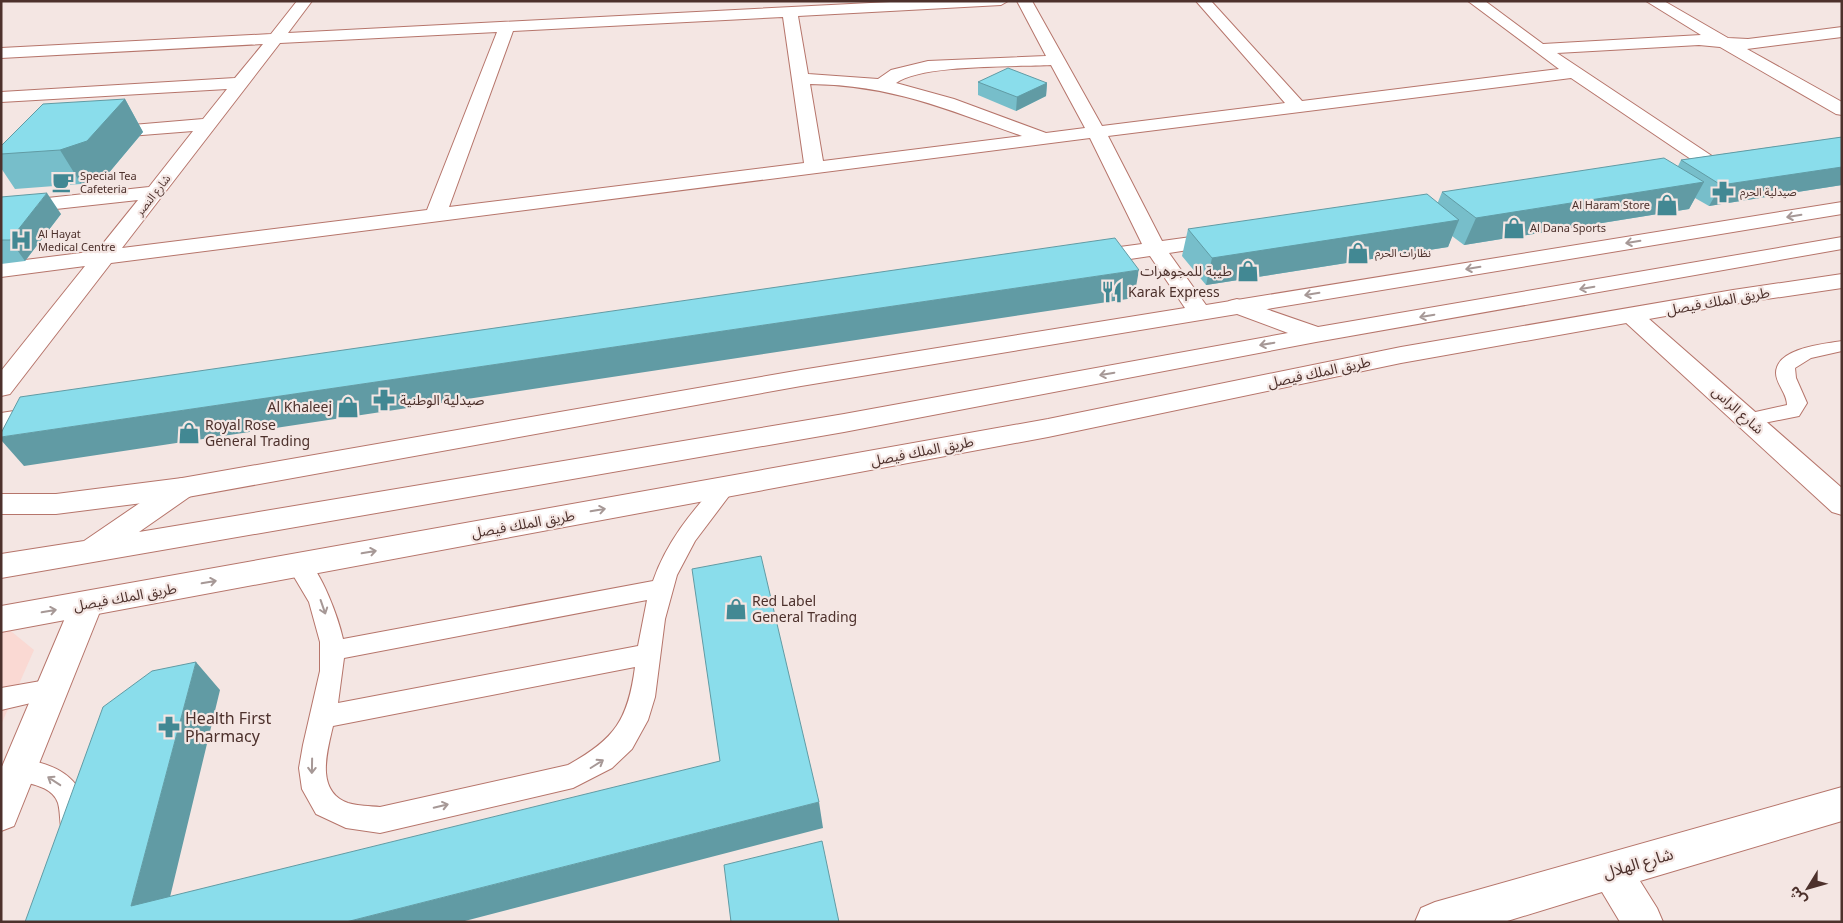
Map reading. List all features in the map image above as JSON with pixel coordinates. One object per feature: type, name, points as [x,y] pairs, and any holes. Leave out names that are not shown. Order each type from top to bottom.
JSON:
[{"type":"street","name":"شارع النصر","points":[[1,388],[305,1]]},
{"type":"street","points":[[646,19],[648,1]]},
{"type":"street","points":[[1,53],[1001,1]]},
{"type":"street","points":[[1024,1],[1096,131],[1156,248],[1200,312]]},
{"type":"street","points":[[1203,1],[1297,106]]},
{"type":"street","points":[[1475,1],[1575,72],[1724,164],[1685,170]]},
{"type":"street","points":[[1653,1],[1842,110]]},
{"type":"street","points":[[790,12],[814,166]]},
{"type":"street","points":[[436,214],[507,26]]},
{"type":"street","points":[[1540,48],[1699,40],[1748,44],[1842,32]]},
{"type":"street","points":[[881,85],[897,74],[928,66],[1056,60]]},
{"type":"street","points":[[1,270],[814,166],[1575,72]]},
{"type":"street","points":[[800,79],[841,80],[881,85],[936,98],[1043,138]]},
{"type":"street","points":[[1,97],[241,83]]},
{"type":"street","points":[[103,132],[209,124]]},
{"type":"street","points":[[1,209],[155,192]]},
{"type":"street","points":[[1,504],[56,504],[182,488],[801,378],[1842,208]]},
{"type":"street","points":[[1067,262],[1244,235]]},
{"type":"street","points":[[7,563],[478,486],[835,424],[1316,335],[1842,243]]},
{"type":"street","name":"شارع الراس","points":[[1842,255],[1622,296],[1618,302],[1621,307],[1842,505]]},
{"type":"street","name":"طريق الملك فيصل","points":[[1,619],[1048,428],[1401,355],[1733,297],[1842,281]]},
{"type":"street","points":[[1237,306],[1316,335]]},
{"type":"street","points":[[1,422],[70,411]]},
{"type":"street","points":[[88,551],[182,488]]},
{"type":"street","points":[[1,814],[87,604]]},
{"type":"street","name":"شارع الهلال","points":[[1435,922],[1842,804]]},
{"type":"street","points":[[1611,870],[1643,922]]},
{"type":"lane","points":[[1749,420],[1792,412],[1796,407],[1797,401],[1788,385],[1786,377],[1787,369],[1791,362],[1798,356],[1810,352],[1842,346]]},
{"type":"lane","points":[[298,565],[319,595],[325,612],[332,651],[332,671],[323,717],[312,755],[312,773],[316,790],[325,804],[340,814],[359,820],[380,820],[573,776],[590,769],[619,748],[630,734],[637,720],[650,654],[655,609],[661,588],[687,534],[725,488]]},
{"type":"lane","points":[[332,651],[661,588]]},
{"type":"lane","points":[[323,717],[650,654]]},
{"type":"lane","points":[[1,699],[52,689]]},
{"type":"lane","points":[[19,770],[52,778],[63,787],[70,798],[74,813],[73,830],[68,848]]},
{"type":"shaded area","points":[[1,623],[34,650],[1,725]]},
{"type":"building","points":[[1008,68],[1047,83],[1017,97],[978,82]]},
{"type":"building","points":[[125,99],[87,141],[60,150],[1,154],[1,146],[43,104]]},
{"type":"building","points":[[1842,137],[1842,167],[1721,185],[1681,160]]},
{"type":"building","points":[[1664,158],[1704,182],[1476,218],[1442,192]]},
{"type":"building","points":[[47,193],[10,240],[1,240],[1,197]]},
{"type":"building","points":[[1427,194],[1459,220],[1212,258],[1188,229]]},
{"type":"building","points":[[1115,238],[1139,270],[1,437],[1,433],[20,397]]},
{"type":"building","points":[[761,556],[819,802],[346,922],[25,922],[103,707],[152,671],[196,662],[131,906],[720,761],[692,569]]},
{"type":"building","points":[[822,841],[839,922],[731,922],[724,865]]},
{"type":"place","name":"Special Tea Cafeteria","points":[[63,182]]},
{"type":"place","name":"صيدلية الحرم","points":[[1723,192]]},
{"type":"place","name":"Al Haram Store","points":[[1667,205]]},
{"type":"place","name":"Al Dana Sports","points":[[1514,228]]},
{"type":"place","name":"Al Hayat Medical Centre","points":[[21,240]]},
{"type":"place","name":"نظارات الحرم","points":[[1358,253]]},
{"type":"place","name":"طيبة للمجوهرات","points":[[1248,271]]},
{"type":"place","name":"Karak Express","points":[[1112,292]]},
{"type":"place","name":"صيدلية الوطنية","points":[[384,400]]},
{"type":"place","name":"Al Khaleej","points":[[348,407]]},
{"type":"place","name":"Royal Rose General Trading","points":[[189,433]]},
{"type":"place","name":"Red Label General Trading","points":[[736,609]]},
{"type":"place","name":"Health First Pharmacy","points":[[169,727]]}]
